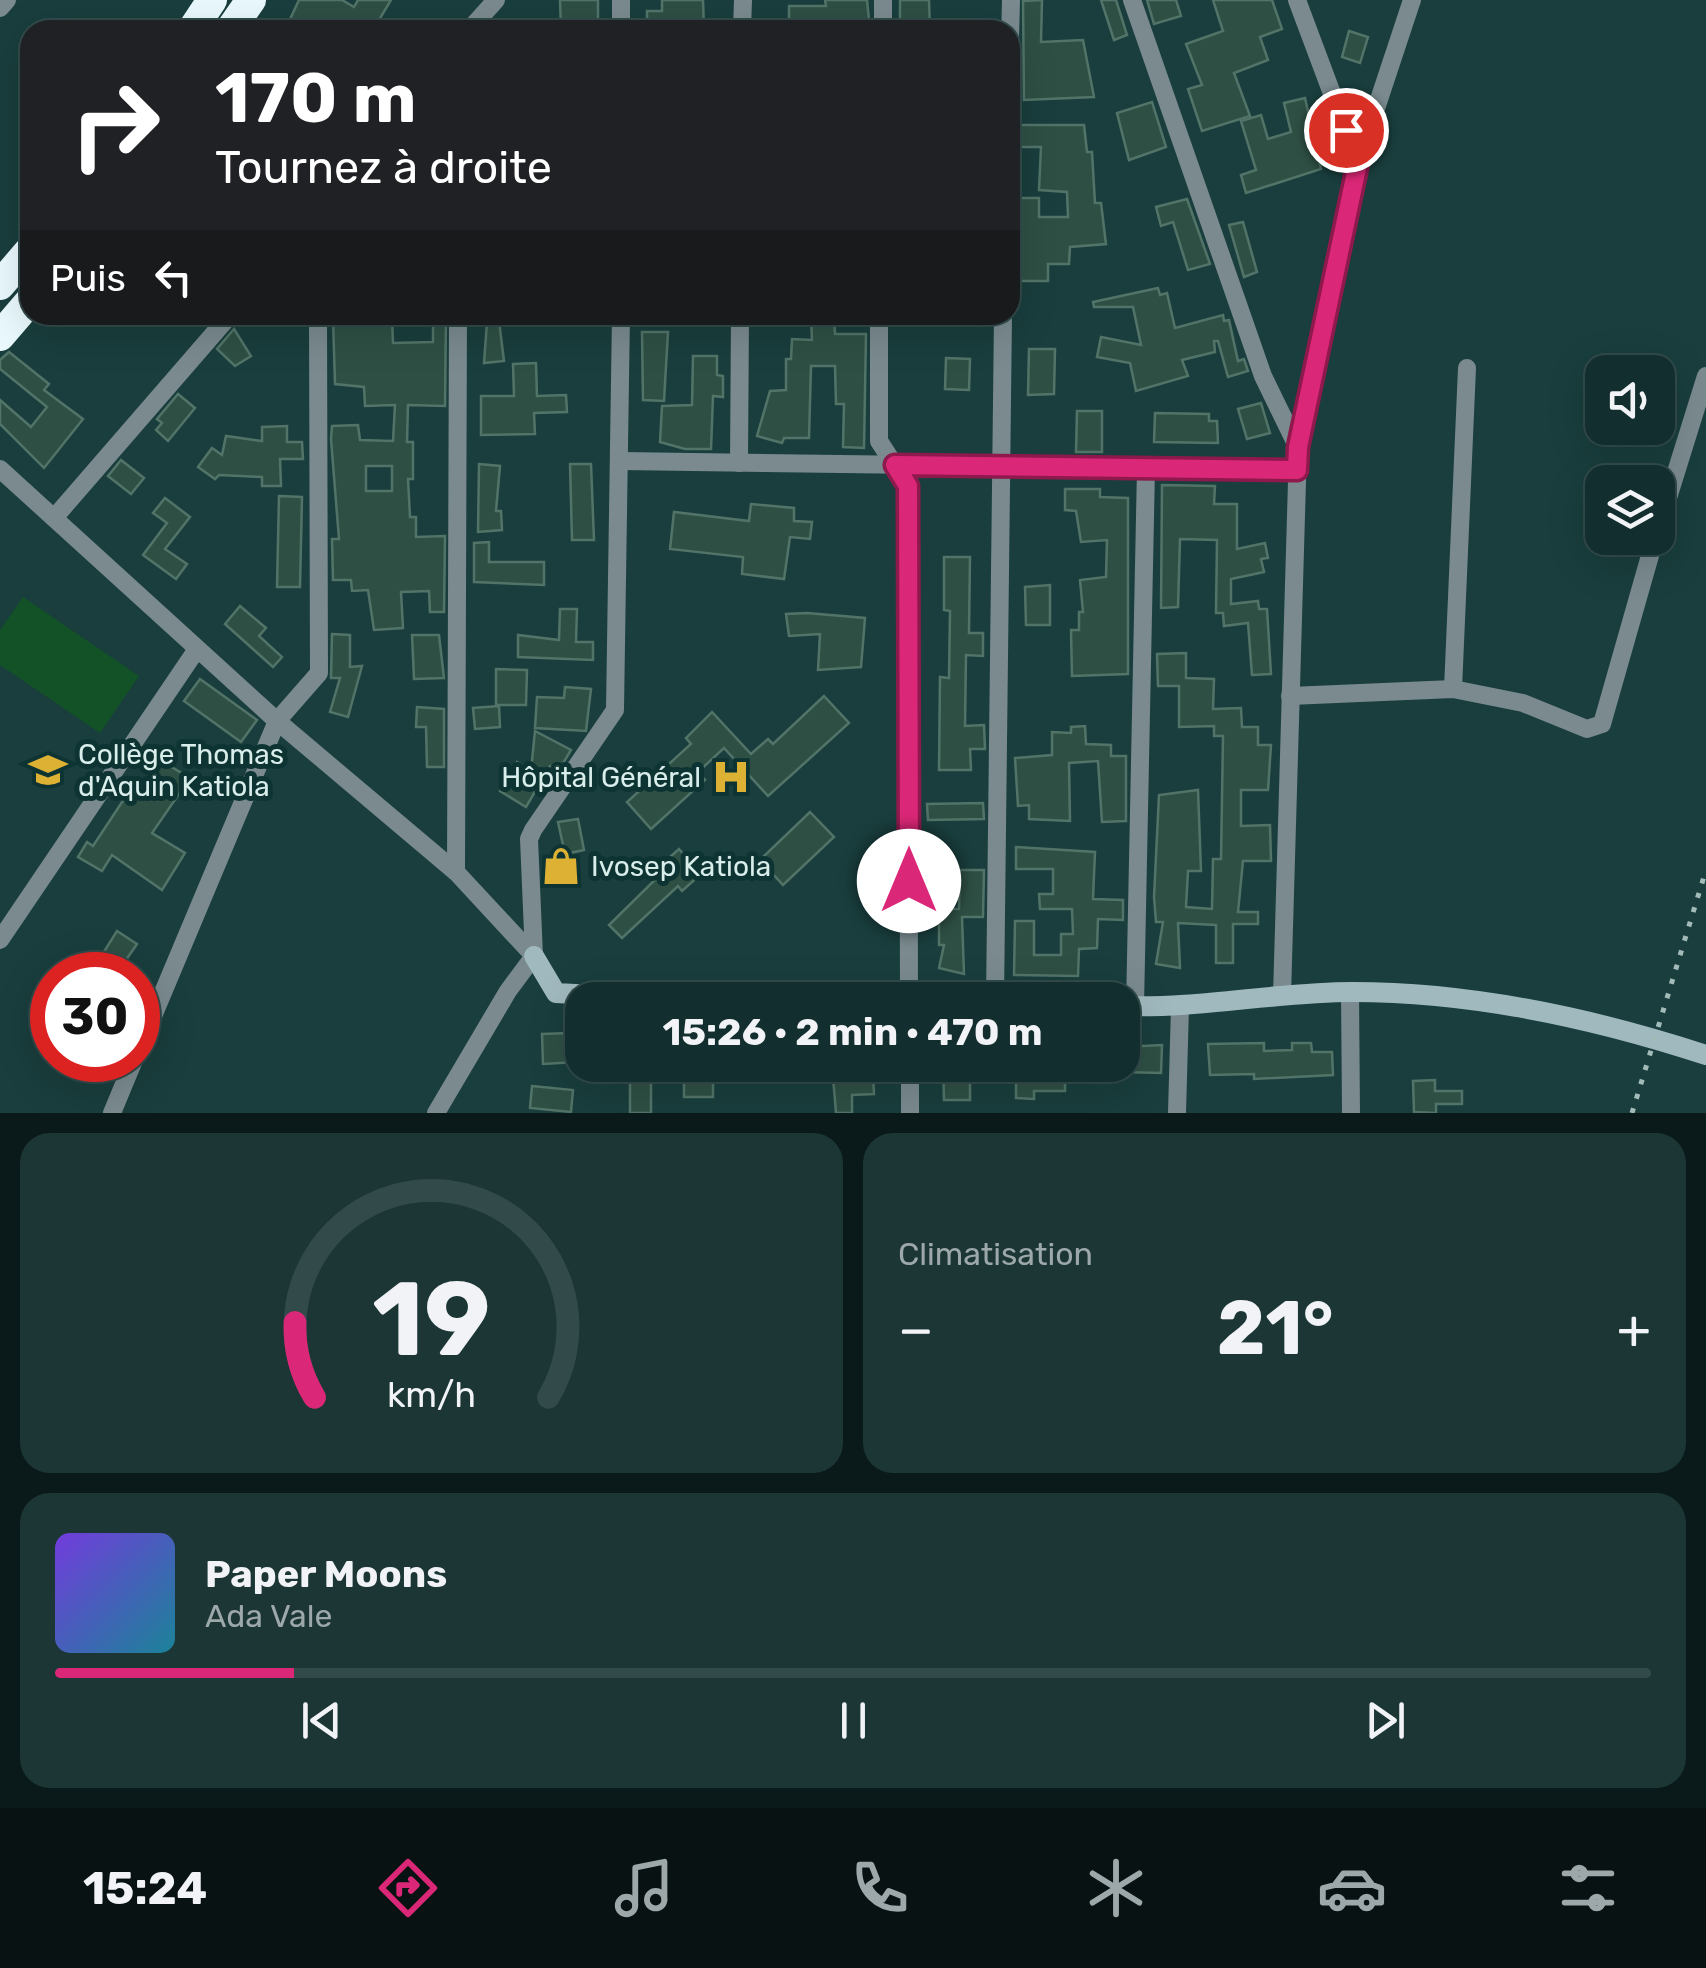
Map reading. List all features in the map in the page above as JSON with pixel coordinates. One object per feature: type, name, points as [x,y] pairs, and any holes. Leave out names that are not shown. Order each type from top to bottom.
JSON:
[{"type":"highway","points":[[0,285],[20,262]]},
{"type":"highway","points":[[0,336],[20,313]]},
{"type":"street","points":[[0,8],[7,0]]},
{"type":"street","points":[[478,20],[496,0]]},
{"type":"street","points":[[1132,0],[1264,376],[1298,447]]},
{"type":"street","points":[[1297,0],[1358,163]]},
{"type":"street","points":[[1282,996],[1298,447],[1358,163],[1412,0]]},
{"type":"street","points":[[54,518],[221,325]]},
{"type":"street","points":[[160,1000],[277,722],[319,673],[318,325]]},
{"type":"street","points":[[456,872],[458,325]]},
{"type":"street","points":[[436,1113],[508,991],[534,956],[529,839],[615,710],[621,325]]},
{"type":"street","points":[[739,463],[740,325]]},
{"type":"street","points":[[879,325],[878,441],[908,486],[910,982]]},
{"type":"street","points":[[995,982],[1002,325]]},
{"type":"street","points":[[1453,689],[1467,368]]},
{"type":"street","points":[[1675,475],[1706,376]]},
{"type":"street","points":[[621,461],[1297,470]]},
{"type":"street","points":[[1130,982],[1146,468]]},
{"type":"street","points":[[0,469],[277,722],[456,872],[534,956],[556,993],[565,993]]},
{"type":"street","points":[[1290,696],[1453,689],[1522,702],[1587,729],[1602,724],[1650,555]]},
{"type":"street","points":[[0,940],[197,649]]},
{"type":"street","points":[[1140,1007],[1350,992],[1436,995],[1512,1006],[1654,1038],[1706,1055]]},
{"type":"street","points":[[1350,992],[1351,1113]]},
{"type":"street","points":[[1177,1113],[1180,1007]]},
{"type":"street","points":[[112,1113],[125,1082]]},
{"type":"street","points":[[910,1082],[910,1113]]},
{"type":"green space","points":[[23,597],[139,676],[100,733],[0,665],[0,630]]},
{"type":"building","points":[[299,0],[342,0],[354,7],[358,0],[391,0],[379,20],[290,20]]},
{"type":"building","points":[[560,0],[598,0],[598,20],[561,20]]},
{"type":"building","points":[[662,0],[703,0],[704,20],[647,20],[647,11],[662,11]]},
{"type":"building","points":[[825,0],[867,0],[869,20],[789,20],[789,6],[826,6]]},
{"type":"building","points":[[900,0],[929,0],[930,20],[900,20]]},
{"type":"building","points":[[1042,0],[1041,42],[1083,40],[1094,97],[1024,100],[1023,1]]},
{"type":"building","points":[[1101,0],[1116,0],[1127,35],[1114,40]]},
{"type":"building","points":[[1147,0],[1176,0],[1181,16],[1154,24]]},
{"type":"building","points":[[1213,0],[1272,0],[1282,29],[1260,37],[1268,60],[1234,73],[1250,116],[1202,131],[1188,89],[1202,85],[1186,44],[1223,31]]},
{"type":"building","points":[[1349,31],[1368,37],[1360,63],[1342,57]]},
{"type":"building","points":[[1305,98],[1321,169],[1246,193],[1241,175],[1256,170],[1241,121],[1261,115],[1268,139],[1291,132],[1284,103]]},
{"type":"building","points":[[1152,102],[1166,147],[1129,160],[1117,113]]},
{"type":"building","points":[[1020,125],[1084,125],[1087,152],[1092,152],[1095,203],[1101,203],[1106,244],[1070,247],[1069,264],[1048,264],[1048,281],[1021,281],[1020,198],[1039,198],[1039,217],[1068,217],[1067,192],[1039,190],[1041,147],[1020,147]]},
{"type":"building","points":[[1187,199],[1210,264],[1188,270],[1173,222],[1161,226],[1156,207]]},
{"type":"building","points":[[1243,222],[1257,272],[1244,277],[1229,225]]},
{"type":"building","points":[[1158,288],[1160,295],[1167,293],[1175,328],[1223,315],[1224,321],[1229,320],[1238,361],[1244,359],[1248,371],[1228,377],[1218,341],[1214,341],[1215,352],[1182,360],[1188,376],[1136,391],[1130,363],[1097,357],[1101,337],[1141,345],[1133,307],[1094,307],[1093,302]]},
{"type":"building","points":[[333,325],[392,325],[393,343],[433,342],[433,325],[446,325],[445,406],[408,405],[407,442],[413,442],[413,479],[408,479],[410,517],[416,517],[416,537],[445,536],[444,612],[430,612],[429,591],[401,592],[403,628],[374,630],[368,590],[352,591],[351,580],[333,580],[332,539],[339,539],[332,426],[358,425],[360,440],[393,441],[395,405],[365,406],[364,387],[335,384]],"holes":[[[366,466],[392,466],[392,491],[366,491]]]},
{"type":"building","points":[[487,325],[500,325],[504,361],[484,363]]},
{"type":"building","points":[[811,325],[835,325],[835,334],[866,334],[864,448],[843,447],[844,404],[836,404],[835,366],[811,366],[809,438],[784,438],[782,443],[757,436],[770,391],[786,390],[786,359],[791,359],[792,339],[812,340]]},
{"type":"building","points":[[234,329],[251,356],[235,366],[217,349]]},
{"type":"building","points":[[642,332],[668,332],[664,401],[643,400]]},
{"type":"building","points":[[1029,349],[1055,349],[1054,394],[1028,395]]},
{"type":"building","points":[[9,352],[49,384],[44,390],[83,419],[44,468],[0,424],[0,400],[31,427],[47,407],[0,369],[0,360]]},
{"type":"building","points":[[693,356],[717,356],[717,375],[723,376],[723,397],[713,396],[711,449],[685,449],[660,442],[662,406],[692,405]]},
{"type":"building","points":[[946,358],[970,359],[969,390],[945,389]]},
{"type":"building","points":[[536,363],[537,396],[566,395],[567,412],[534,413],[535,434],[481,435],[481,396],[514,396],[513,364]]},
{"type":"building","points":[[178,394],[195,408],[168,441],[156,430],[162,423],[157,419]]},
{"type":"building","points":[[1261,403],[1270,433],[1247,439],[1238,409]]},
{"type":"building","points":[[1077,411],[1102,411],[1102,452],[1076,452]]},
{"type":"building","points":[[1155,413],[1209,414],[1209,421],[1217,421],[1218,443],[1154,442]]},
{"type":"building","points":[[287,426],[287,442],[302,442],[303,459],[280,459],[281,486],[262,486],[262,477],[219,475],[215,479],[198,467],[212,448],[222,455],[226,436],[262,441],[262,427]]},
{"type":"building","points":[[121,460],[144,478],[131,494],[108,476]]},
{"type":"building","points":[[479,464],[500,466],[496,511],[501,511],[502,530],[478,532]]},
{"type":"building","points":[[570,464],[591,464],[594,540],[572,540]]},
{"type":"building","points":[[1162,485],[1215,486],[1214,504],[1237,504],[1237,549],[1265,543],[1268,558],[1261,559],[1264,572],[1231,579],[1231,604],[1258,601],[1259,609],[1267,609],[1271,674],[1252,675],[1248,623],[1224,626],[1223,613],[1216,613],[1217,540],[1180,539],[1178,607],[1161,608]]},
{"type":"building","points":[[1065,489],[1100,489],[1100,497],[1128,498],[1128,674],[1072,676],[1071,630],[1079,630],[1079,612],[1083,612],[1080,580],[1106,577],[1107,540],[1081,542],[1076,511],[1065,510]]},
{"type":"building","points":[[279,496],[302,497],[300,587],[277,587]]},
{"type":"building","points":[[165,498],[190,517],[165,549],[187,564],[176,579],[143,555],[167,523],[153,513]]},
{"type":"building","points":[[751,504],[794,508],[794,521],[812,522],[810,539],[790,537],[784,579],[742,574],[743,557],[670,549],[674,512],[749,521]]},
{"type":"building","points":[[489,542],[489,562],[544,562],[544,585],[474,582],[474,543]]},
{"type":"building","points":[[944,557],[970,557],[969,633],[983,633],[983,656],[966,655],[965,726],[984,725],[985,749],[970,749],[971,770],[939,770],[940,677],[949,678],[950,611],[944,610]]},
{"type":"building","points":[[1050,585],[1050,625],[1026,625],[1025,587]]},
{"type":"building","points":[[240,606],[266,628],[259,636],[282,657],[273,667],[225,624]]},
{"type":"building","points":[[560,609],[577,609],[576,642],[593,642],[593,660],[518,657],[518,635],[559,640]]},
{"type":"building","points":[[786,614],[865,618],[861,667],[818,670],[820,634],[789,636]]},
{"type":"building","points":[[332,634],[350,635],[350,667],[362,666],[348,717],[330,712],[340,678],[331,678]]},
{"type":"building","points":[[412,635],[439,635],[444,678],[414,679]]},
{"type":"building","points":[[1186,653],[1186,678],[1214,679],[1213,709],[1241,708],[1242,727],[1258,727],[1258,745],[1271,745],[1268,790],[1241,790],[1241,826],[1270,825],[1271,861],[1243,861],[1238,912],[1258,912],[1258,924],[1233,924],[1233,963],[1216,963],[1216,925],[1178,923],[1180,968],[1156,964],[1163,922],[1156,922],[1154,897],[1159,795],[1198,790],[1201,871],[1188,871],[1186,907],[1212,909],[1213,859],[1221,859],[1223,736],[1214,736],[1214,726],[1179,727],[1179,686],[1158,686],[1157,654]]},
{"type":"building","points":[[496,669],[527,670],[526,705],[496,705]]},
{"type":"building","points":[[200,679],[257,720],[241,742],[184,701]]},
{"type":"building","points":[[565,687],[591,689],[586,731],[535,728],[537,697],[564,698]]},
{"type":"building","points":[[824,696],[849,723],[768,796],[724,748],[698,772],[705,780],[651,829],[627,802],[691,744],[686,738],[712,712],[751,754],[768,739],[773,744]]},
{"type":"building","points":[[499,706],[500,727],[475,729],[473,708]]},
{"type":"building","points":[[417,707],[444,709],[444,767],[427,767],[426,727],[416,727]]},
{"type":"building","points":[[1085,726],[1086,744],[1111,745],[1111,756],[1126,756],[1126,821],[1102,822],[1098,761],[1069,763],[1070,821],[1029,819],[1029,805],[1018,806],[1015,758],[1052,755],[1052,732],[1071,733],[1071,727]]},
{"type":"building","points":[[535,731],[571,750],[559,770],[550,766],[526,807],[500,791],[517,762],[531,770]]},
{"type":"building","points":[[163,762],[190,778],[152,833],[185,853],[162,890],[112,855],[102,871],[78,857],[87,842],[93,846],[128,793],[137,785],[144,790]]},
{"type":"building","points":[[983,803],[984,819],[928,820],[927,804]]},
{"type":"building","points":[[810,812],[834,837],[783,885],[760,860]]},
{"type":"building","points":[[578,819],[584,850],[565,854],[558,822]]},
{"type":"building","points":[[1016,847],[1095,852],[1093,899],[1123,900],[1123,920],[1098,919],[1097,948],[1079,949],[1078,976],[1014,975],[1015,921],[1034,921],[1034,955],[1061,955],[1061,934],[1073,934],[1072,909],[1040,909],[1039,894],[1053,894],[1053,869],[1016,869]]},
{"type":"building","points":[[679,849],[701,874],[682,891],[678,886],[622,938],[609,925],[664,871],[660,866]]},
{"type":"building","points":[[960,870],[984,870],[983,917],[962,917],[964,974],[939,968],[944,945],[939,945],[939,909],[959,909]]},
{"type":"building","points":[[117,931],[137,944],[131,952],[104,952]]},
{"type":"building","points":[[565,1033],[565,1063],[543,1064],[542,1034]]},
{"type":"building","points":[[1264,1043],[1264,1051],[1292,1050],[1292,1043],[1311,1043],[1312,1052],[1332,1052],[1333,1075],[1254,1079],[1254,1074],[1210,1075],[1208,1044]]},
{"type":"building","points":[[1162,1045],[1161,1073],[1140,1072],[1140,1046]]},
{"type":"building","points":[[1435,1080],[1435,1091],[1462,1091],[1462,1104],[1436,1104],[1436,1113],[1414,1112],[1413,1081]]},
{"type":"building","points":[[630,1082],[651,1082],[651,1113],[630,1113]]},
{"type":"building","points":[[684,1082],[713,1082],[713,1097],[684,1097]]},
{"type":"building","points":[[833,1082],[873,1082],[874,1094],[852,1095],[852,1113],[836,1113]]},
{"type":"building","points":[[943,1082],[970,1082],[970,1100],[944,1100]]},
{"type":"building","points":[[1016,1082],[1065,1082],[1065,1091],[1034,1091],[1034,1099],[1016,1098]]},
{"type":"building","points":[[532,1086],[573,1090],[571,1112],[530,1108]]},
{"type":"railway","points":[[1632,1113],[1706,870]]},
{"type":"place","name":"Collège Thomas d'Aquin Katiola","points":[[48,770]]},
{"type":"place","name":"Hôpital Général","points":[[731,777]]},
{"type":"place","name":"Ivosep Katiola","points":[[561,866]]},
{"type":"route","points":[[909,881],[908,486],[895,465],[1297,470],[1298,447],[1358,163],[1346,130]]}]
